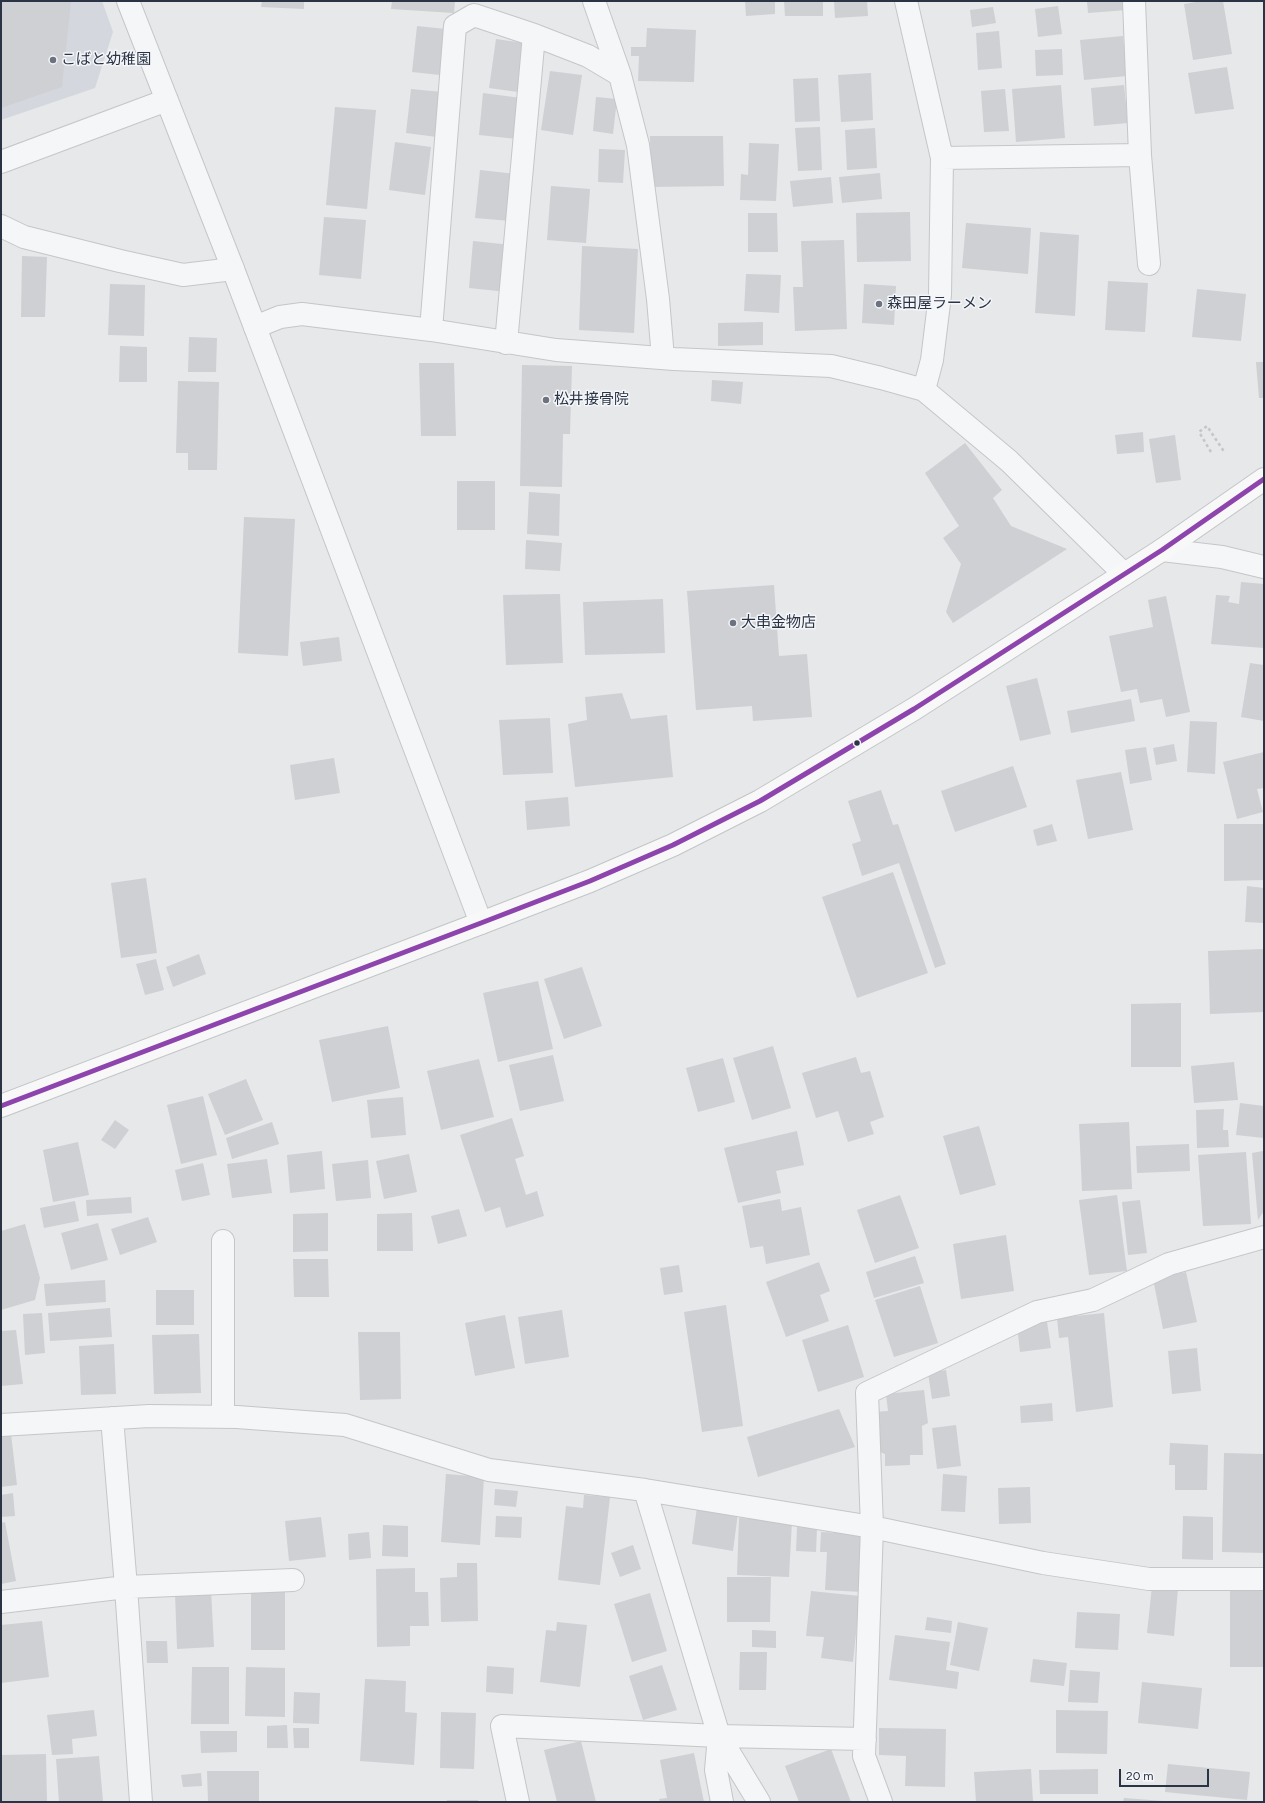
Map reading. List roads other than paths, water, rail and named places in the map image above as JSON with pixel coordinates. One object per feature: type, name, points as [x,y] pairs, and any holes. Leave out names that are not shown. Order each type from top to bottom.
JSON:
[{"type":"main road","points":[[1,1106],[482,924],[590,881],[674,845],[760,801],[914,709],[1162,550],[1264,479]]},
{"type":"street","points":[[128,1],[233,269],[482,924]]},
{"type":"street","points":[[594,1],[620,75],[638,145],[658,300],[663,358]]},
{"type":"street","points":[[906,1],[942,158],[940,295],[932,360],[924,390]]},
{"type":"street","points":[[1134,1],[1140,154],[1150,264]]},
{"type":"street","points":[[431,330],[455,26],[474,15],[534,35],[588,56],[620,75]]},
{"type":"street","points":[[506,343],[534,35]]},
{"type":"street","points":[[1,162],[167,100]]},
{"type":"street","points":[[942,158],[1140,154]]},
{"type":"street","points":[[1,226],[24,237],[183,275],[233,269]]},
{"type":"street","points":[[255,327],[280,317],[302,314],[431,330],[556,350],[663,358],[831,366],[924,390],[1009,461],[1124,574]]},
{"type":"street","points":[[1162,550],[1222,557],[1264,567]]},
{"type":"street","points":[[881,1802],[864,1756],[872,1527],[867,1393],[1037,1312],[1093,1300],[1169,1264],[1264,1236]]},
{"type":"street","points":[[223,1241],[223,1416]]},
{"type":"street","points":[[1,1425],[149,1416],[223,1416],[345,1426],[489,1470],[644,1490],[872,1527],[1043,1563],[1149,1579],[1264,1579]]},
{"type":"street","points":[[112,1418],[126,1586],[141,1802]]},
{"type":"street","points":[[644,1490],[719,1736],[759,1802]]},
{"type":"street","points":[[1,1602],[126,1586],[293,1580]]},
{"type":"street","points":[[518,1802],[502,1726],[719,1736],[865,1739]]},
{"type":"street","points":[[719,1736],[716,1770],[722,1802]]},
{"type":"place","name":"こばと幼稚園","points":[[53,60]]},
{"type":"place","name":"森田屋ラーメン","points":[[879,304]]},
{"type":"place","name":"松井接骨院","points":[[546,400]]},
{"type":"place","name":"大串金物店","points":[[733,623]]}]
